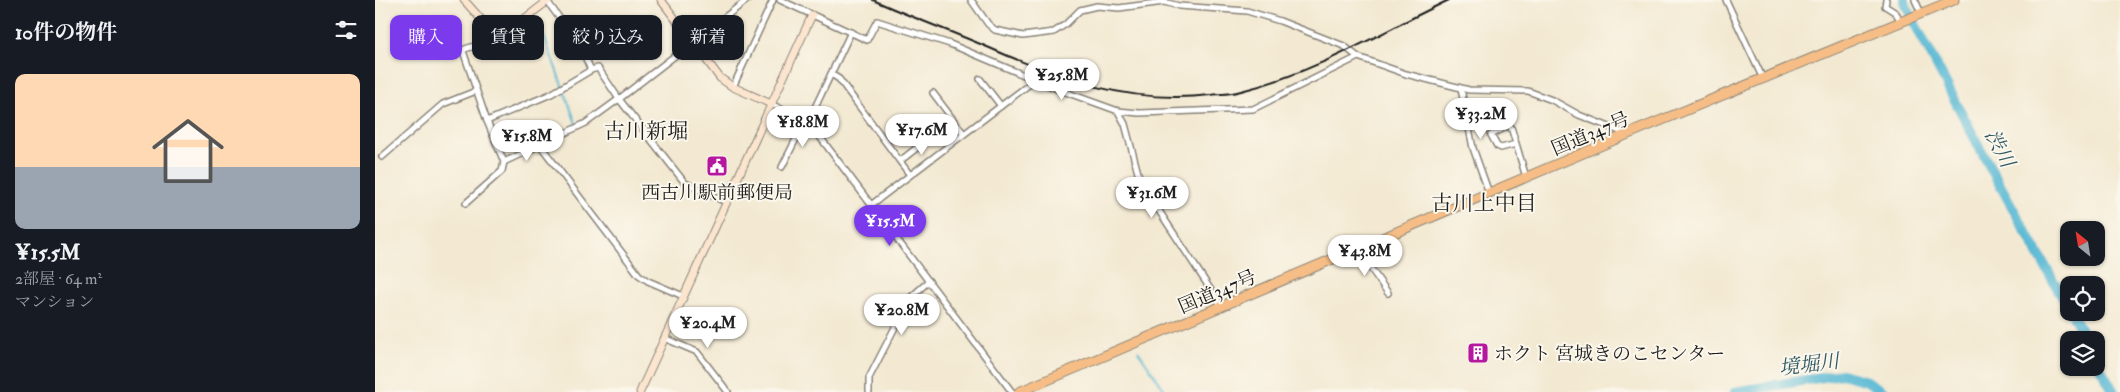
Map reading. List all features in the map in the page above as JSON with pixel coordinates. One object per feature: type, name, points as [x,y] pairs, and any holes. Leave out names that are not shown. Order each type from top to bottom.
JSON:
[{"type":"highway","name":"国道347号","points":[[1019,392],[1628,134],[1764,80],[1954,0]]},
{"type":"main road","points":[[465,0],[478,15]]},
{"type":"main road","points":[[661,0],[672,15]]},
{"type":"main road","points":[[530,15],[548,1]]},
{"type":"main road","points":[[640,392],[812,15]]},
{"type":"main road","points":[[706,60],[720,78],[733,87],[771,104]]},
{"type":"street","points":[[728,15],[747,0]]},
{"type":"street","points":[[733,87],[773,0]]},
{"type":"street","points":[[780,0],[867,40],[877,21],[950,44],[1035,80],[1118,111],[1165,113],[1253,109],[1358,56]]},
{"type":"street","points":[[971,0],[987,24],[995,30],[1013,35],[1034,36],[1054,32],[1066,24],[1080,10],[1088,8],[1107,6],[1119,8],[1164,2],[1179,6],[1200,6],[1253,12],[1344,46],[1358,56],[1406,74],[1451,84],[1461,89],[1528,91],[1552,100],[1579,115],[1628,134]]},
{"type":"street","points":[[1726,0],[1764,80]]},
{"type":"street","points":[[1886,0],[1885,6],[1896,13],[1903,21]]},
{"type":"street","points":[[1915,0],[1919,14]]},
{"type":"street","points":[[548,1],[581,48],[591,70]]},
{"type":"street","points":[[782,167],[807,122],[851,32]]},
{"type":"street","points":[[465,203],[502,171],[504,162],[487,121],[463,51],[472,47]]},
{"type":"street","points":[[504,162],[586,123],[672,58]]},
{"type":"street","points":[[487,121],[563,87],[591,70],[598,68],[619,99],[685,183],[726,202]]},
{"type":"street","points":[[831,74],[839,79],[911,175]]},
{"type":"street","points":[[980,79],[1001,106]]},
{"type":"street","points":[[871,205],[1035,80]]},
{"type":"street","points":[[1461,89],[1473,148],[1489,193]]},
{"type":"street","points":[[382,157],[443,104],[476,91]]},
{"type":"street","points":[[933,93],[964,134]]},
{"type":"street","points":[[771,104],[807,122],[1012,392]]},
{"type":"street","points":[[1118,111],[1125,124],[1132,154],[1143,184],[1170,229],[1222,307]]},
{"type":"street","points":[[1516,144],[1501,148],[1497,146],[1491,135],[1508,126],[1511,127],[1527,177]]},
{"type":"street","points":[[900,161],[932,136]]},
{"type":"street","points":[[540,144],[639,274],[648,281],[683,296]]},
{"type":"street","points":[[1357,250],[1388,293]]},
{"type":"street","points":[[869,392],[869,378],[910,298],[929,281]]},
{"type":"street","points":[[664,338],[697,352],[728,392]]},
{"type":"waterway","name":"渋川","points":[[1905,0],[1916,26],[1985,158],[2060,293]]},
{"type":"waterway","points":[[544,36],[577,126]]},
{"type":"waterway","name":"渋川","points":[[2076,321],[2081,331]]},
{"type":"waterway","points":[[1138,351],[1166,392]]},
{"type":"waterway","name":"境堀川","points":[[1735,392],[1842,374],[1867,381],[1884,392]]},
{"type":"waterway","name":"渋川","points":[[2105,376],[2114,392]]},
{"type":"railway","points":[[873,0],[1068,79],[1123,93],[1181,97],[1234,93],[1295,74],[1347,51],[1449,0]]},
{"type":"place","name":"西古川駅前郵便局","points":[[717,166]]},
{"type":"place","name":"ホクト 宮城きのこセンター","points":[[1478,353]]},
{"type":"district","name":"古川新堀","points":[[646,131]]},
{"type":"district","name":"古川上中目","points":[[1484,203]]}]
